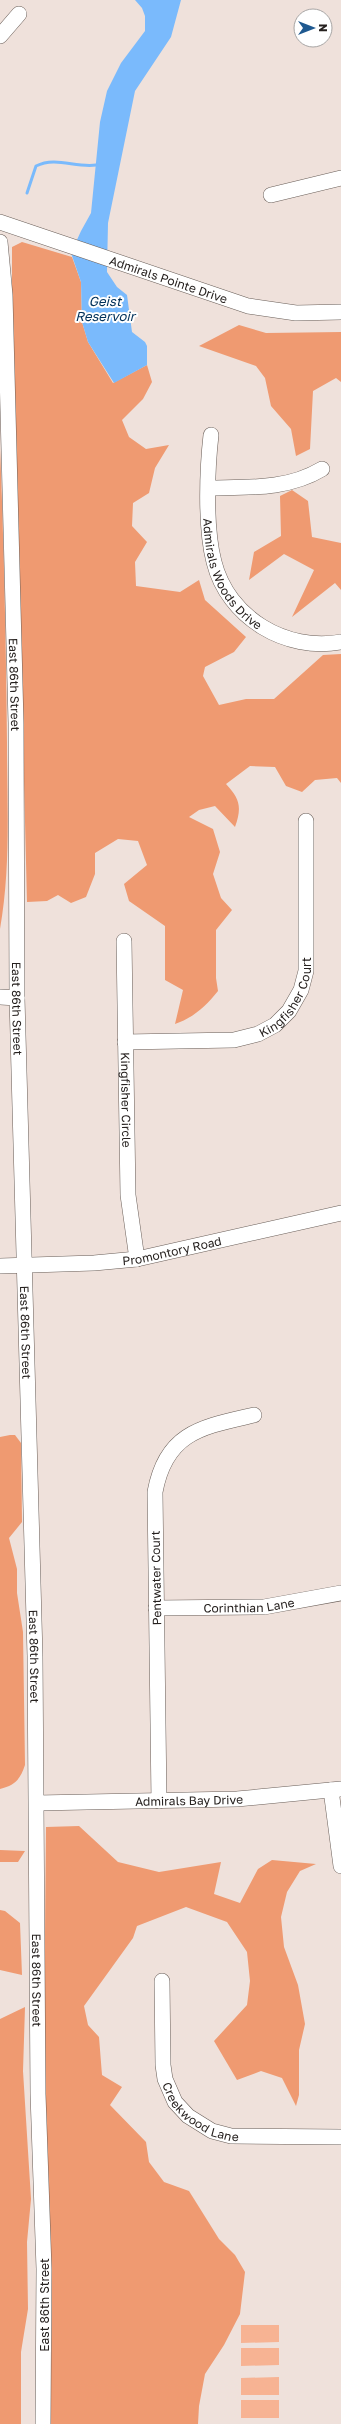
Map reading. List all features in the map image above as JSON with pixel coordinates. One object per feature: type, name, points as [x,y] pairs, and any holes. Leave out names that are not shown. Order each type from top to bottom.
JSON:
[{"type":"street","points":[[0,36],[20,14]]},
{"type":"street","points":[[271,194],[341,178]]},
{"type":"street","name":"Admirals Pointe Drive","points":[[0,222],[253,307],[296,313],[341,312]]},
{"type":"street","name":"East 86th Street","points":[[0,242],[3,291],[16,723],[17,998],[23,1265],[32,1528],[37,1803],[38,2094],[44,2269],[43,2424]]},
{"type":"street","name":"Admirals Woods Drive","points":[[211,435],[209,488],[211,552],[218,576],[236,606],[259,625],[285,638],[310,643],[341,642]]},
{"type":"street","points":[[209,488],[276,486],[296,482],[322,469]]},
{"type":"street","name":"Kingfisher Court","points":[[125,1042],[243,1039],[266,1030],[289,1011],[301,990],[306,971],[306,821]]},
{"type":"street","name":"Kingfisher Circle","points":[[124,941],[128,1195],[137,1259]]},
{"type":"street","points":[[0,997],[17,998]]},
{"type":"street","name":"Promontory Road","points":[[0,1266],[137,1259],[341,1213]]},
{"type":"street","name":"Pentwater Court","points":[[160,1801],[155,1492],[163,1464],[177,1444],[197,1430],[254,1415]]},
{"type":"street","name":"Corinthian Lane","points":[[156,1608],[264,1607],[341,1592]]},
{"type":"street","points":[[336,1790],[341,1866]]},
{"type":"street","name":"Admirals Bay Drive","points":[[37,1803],[253,1799],[336,1790]]},
{"type":"street","name":"Creekwood Lane","points":[[162,1981],[163,2065],[165,2079],[175,2102],[188,2116],[212,2132],[231,2136],[341,2137]]},
{"type":"shaded area","points":[[22,242],[72,257],[81,282],[82,322],[88,342],[113,383],[147,365],[152,382],[143,399],[122,420],[129,437],[146,449],[169,445],[155,468],[149,493],[133,503],[132,526],[147,542],[135,562],[136,586],[180,592],[199,580],[205,600],[246,637],[234,652],[205,667],[203,676],[219,705],[246,699],[274,699],[323,655],[341,654],[341,783],[337,778],[315,780],[302,792],[286,786],[275,767],[250,766],[226,784],[237,799],[239,814],[235,827],[215,806],[199,810],[189,817],[213,829],[220,852],[213,874],[221,898],[232,910],[216,930],[216,978],[218,991],[199,1011],[175,1024],[183,990],[165,980],[165,926],[129,901],[124,884],[147,865],[138,841],[118,839],[95,853],[95,874],[86,897],[71,903],[58,895],[47,901],[27,902],[12,299],[12,247]]},
{"type":"shaded area","points":[[239,325],[266,333],[341,332],[341,382],[336,378],[313,391],[310,449],[296,456],[291,429],[271,406],[265,378],[256,366],[199,346]]},
{"type":"shaded area","points":[[0,447],[5,594],[8,812],[6,882],[0,929]]},
{"type":"shaded area","points":[[292,490],[308,501],[312,537],[341,543],[341,590],[335,583],[292,617],[314,570],[284,554],[249,580],[254,552],[281,536],[280,496]]},
{"type":"shaded area","points":[[15,1435],[21,1443],[22,1522],[9,1538],[17,1569],[17,1593],[23,1632],[25,1765],[21,1775],[13,1784],[0,1789],[0,1437]]},
{"type":"shaded area","points":[[79,1826],[118,1862],[159,1872],[221,1862],[214,1894],[240,1903],[258,1869],[272,1860],[316,1864],[300,1871],[287,1892],[281,1917],[284,1947],[298,1985],[305,2024],[299,2050],[299,2095],[296,2106],[282,2078],[261,2071],[237,2080],[214,2041],[247,2005],[250,1981],[247,1952],[227,1922],[186,1907],[137,1926],[133,1938],[84,2006],[88,2025],[99,2037],[102,2075],[122,2087],[110,2105],[146,2142],[149,2162],[164,2182],[189,2191],[219,2239],[235,2255],[245,2272],[240,2314],[224,2345],[205,2374],[199,2406],[198,2424],[50,2424],[52,2306],[44,2043],[46,1827]]},
{"type":"shaded area","points":[[0,1850],[25,1851],[18,1862],[0,1862]]},
{"type":"shaded area","points":[[0,1910],[5,1911],[20,1923],[22,1975],[0,1970]]},
{"type":"shaded area","points":[[25,2007],[23,2071],[31,2199],[27,2242],[28,2309],[21,2352],[21,2424],[0,2424],[0,2019]]},
{"type":"shaded area","points":[[241,2325],[279,2325],[279,2342],[241,2343]]},
{"type":"shaded area","points":[[241,2348],[279,2348],[279,2365],[241,2366]]},
{"type":"shaded area","points":[[279,2377],[279,2395],[241,2395],[241,2378]]},
{"type":"shaded area","points":[[241,2400],[279,2400],[279,2418],[241,2418]]},
{"type":"water","name":"Geist Reservoir","points":[[135,0],[181,0],[171,37],[135,91],[108,223],[107,272],[117,287],[127,295],[132,332],[145,342],[147,346],[147,365],[114,383],[88,342],[82,322],[81,282],[71,253],[91,213],[100,122],[107,91],[121,63],[145,31],[145,16],[142,8]]},
{"type":"waterway","points":[[27,193],[36,166],[43,163],[58,162],[96,165]]}]
